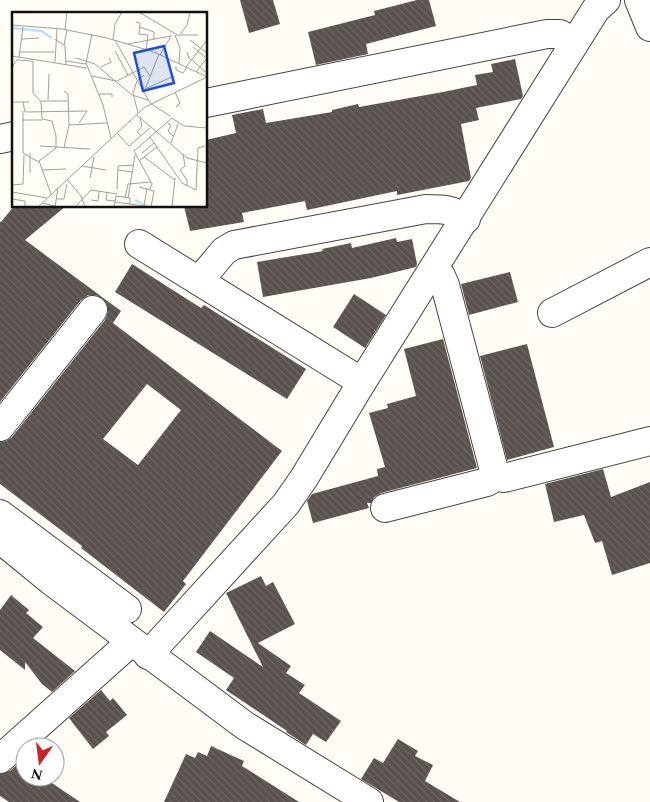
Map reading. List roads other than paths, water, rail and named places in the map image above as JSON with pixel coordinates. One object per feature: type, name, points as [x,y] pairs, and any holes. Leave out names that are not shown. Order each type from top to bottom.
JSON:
[{"type":"street","points":[[0,759],[139,648],[286,504],[466,219],[596,8],[606,0]]},
{"type":"street","points":[[639,0],[650,27]]},
{"type":"street","points":[[208,103],[547,34],[560,34],[574,44]]},
{"type":"street","points":[[199,281],[224,252],[234,245],[426,209],[446,209],[459,213],[466,219]]},
{"type":"street","points":[[139,244],[362,382]]},
{"type":"street","points":[[552,313],[650,262]]},
{"type":"street","points":[[434,268],[441,276],[445,285],[497,476]]},
{"type":"street","points":[[0,427],[93,310]]},
{"type":"street","points":[[385,508],[487,482],[497,476],[504,478],[650,441]]},
{"type":"street","points":[[0,514],[126,609]]},
{"type":"street","points":[[0,539],[139,648],[244,725],[368,802]]}]
